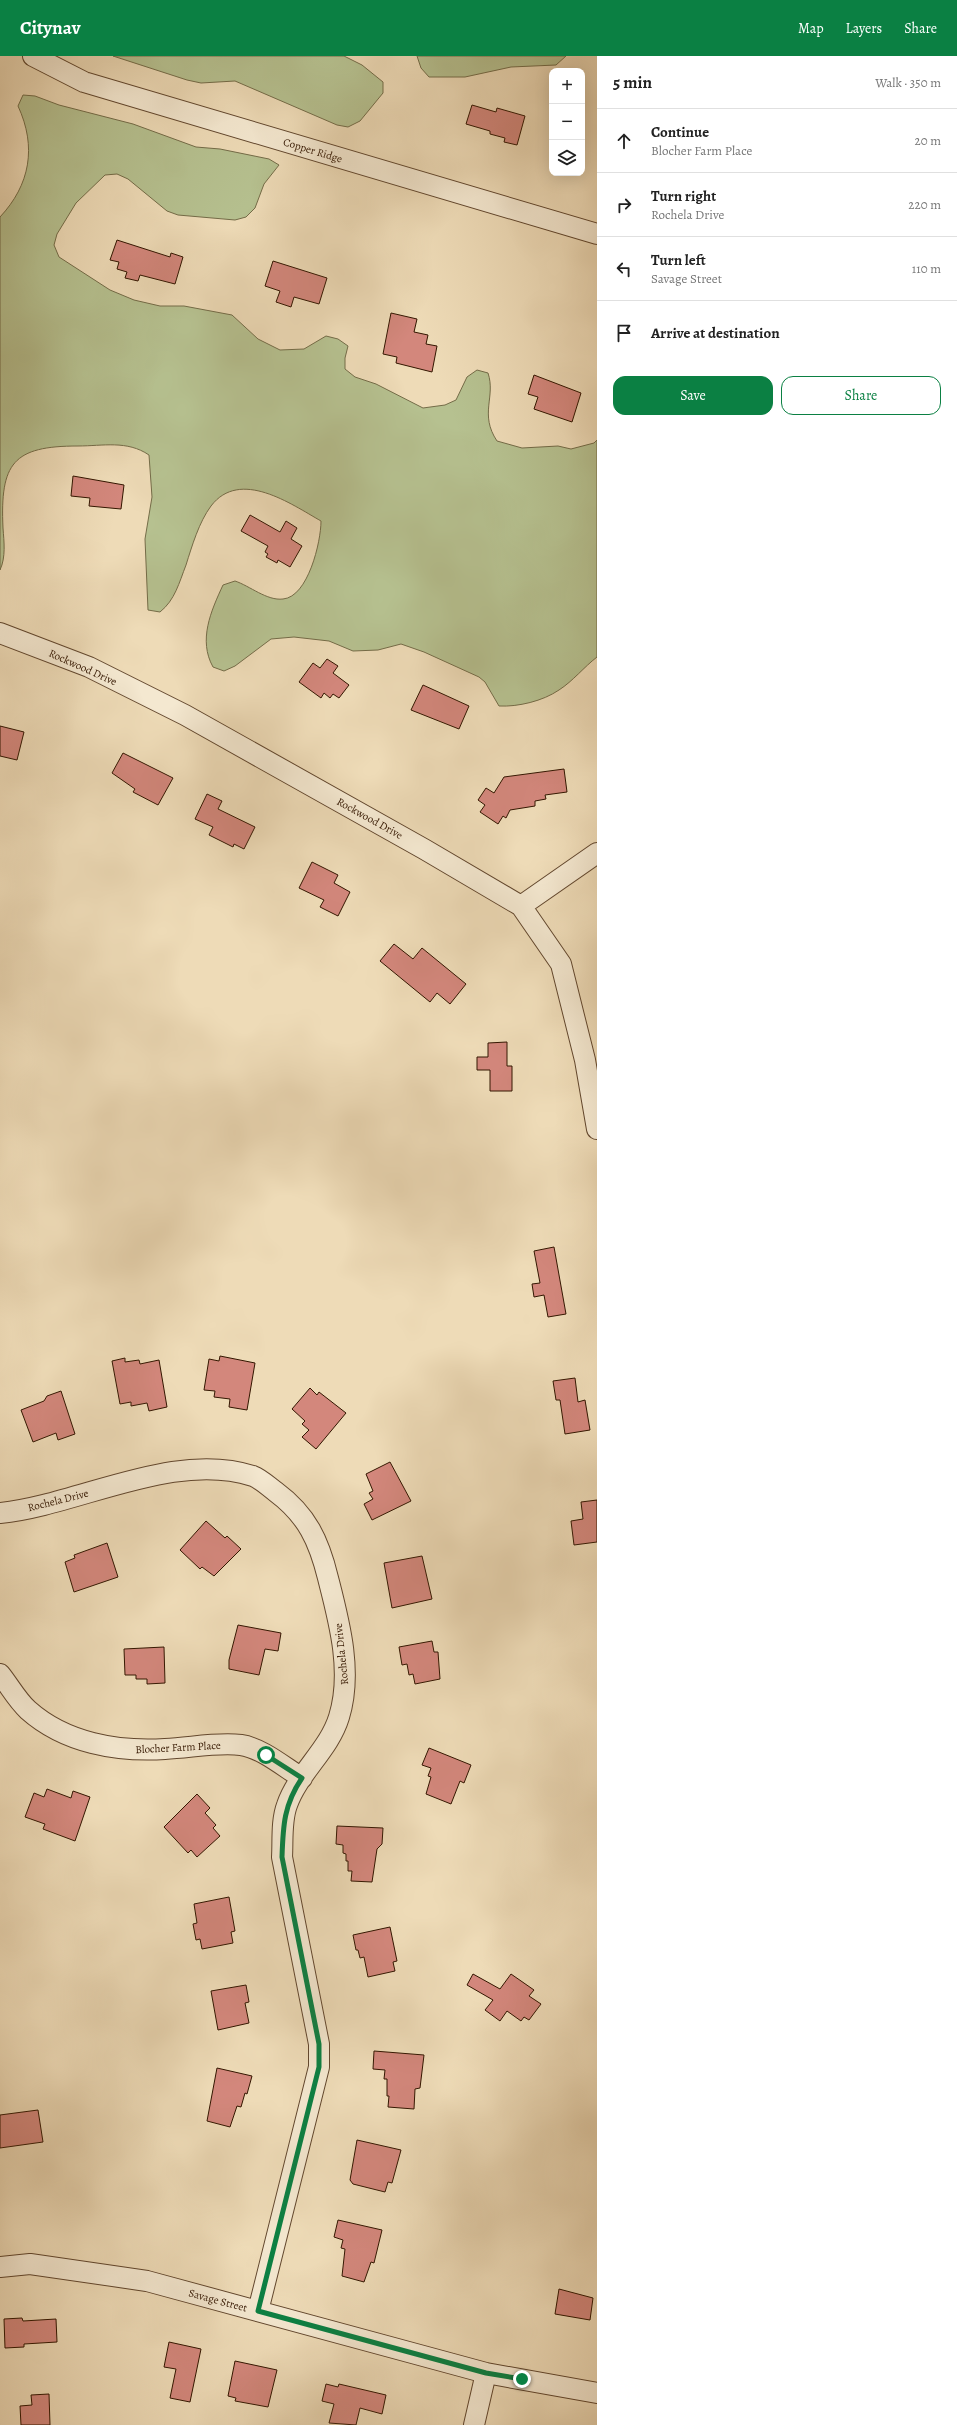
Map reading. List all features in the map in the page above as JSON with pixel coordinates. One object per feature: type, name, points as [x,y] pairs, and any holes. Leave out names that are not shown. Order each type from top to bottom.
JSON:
[{"type":"street","name":"Copper Ridge","points":[[33,56],[84,82],[597,234]]},
{"type":"street","name":"Rockwood Drive","points":[[0,633],[89,667],[180,712],[424,848],[521,906],[561,964],[585,1060],[597,1129]]},
{"type":"street","points":[[521,906],[597,854]]},
{"type":"street","name":"Rochela Drive","points":[[0,1513],[158,1475],[193,1470],[222,1469],[255,1477],[285,1499],[308,1523],[320,1547],[341,1640],[346,1683],[339,1718],[320,1753],[302,1778],[286,1806],[282,1857],[319,2044],[319,2067],[258,2311]]},
{"type":"street","name":"Blocher Farm Place","points":[[0,1674],[28,1709],[51,1726],[85,1742],[130,1750],[214,1744],[242,1745],[266,1755],[302,1778]]},
{"type":"street","name":"Savage Street","points":[[0,2267],[30,2264],[147,2281],[486,2373],[597,2393]]},
{"type":"street","points":[[474,2425],[486,2373]]},
{"type":"green space","points":[[113,56],[344,56],[362,65],[383,82],[383,93],[360,121],[348,127],[337,125],[235,81],[201,83],[187,80]]},
{"type":"green space","points":[[417,56],[566,56],[556,65],[511,67],[465,77],[429,77],[421,68]]},
{"type":"green space","points":[[23,95],[35,96],[59,105],[133,124],[196,147],[220,149],[269,159],[279,165],[264,184],[255,208],[246,217],[235,220],[178,215],[167,211],[128,179],[117,174],[105,175],[76,203],[57,234],[54,245],[59,257],[110,290],[134,300],[160,306],[184,306],[232,315],[258,339],[280,350],[304,349],[326,336],[338,339],[348,346],[345,358],[345,369],[355,377],[376,384],[423,408],[445,405],[456,400],[467,377],[477,370],[488,373],[490,382],[489,422],[497,441],[522,448],[558,446],[571,449],[594,443],[597,440],[597,657],[553,694],[538,700],[506,706],[499,706],[485,682],[479,677],[424,652],[401,644],[378,650],[353,651],[329,641],[294,637],[271,639],[235,666],[224,671],[213,667],[209,657],[206,636],[214,605],[223,585],[235,581],[271,598],[283,599],[292,596],[306,579],[311,567],[319,542],[321,521],[295,506],[266,493],[251,490],[236,490],[223,495],[211,506],[203,519],[196,534],[179,585],[173,597],[160,612],[148,610],[145,539],[152,497],[149,455],[132,447],[106,445],[56,447],[38,450],[25,455],[15,463],[8,473],[4,488],[4,555],[0,570],[0,217],[18,192],[24,179],[27,165],[29,151],[27,136],[24,121],[18,106]]},
{"type":"building","points":[[472,105],[496,112],[497,108],[525,116],[517,145],[504,142],[505,138],[490,134],[490,131],[466,124]]},
{"type":"building","points":[[117,240],[170,257],[171,253],[183,257],[175,284],[140,275],[138,281],[125,278],[127,272],[117,269],[119,262],[110,260]]},
{"type":"building","points":[[273,261],[327,278],[319,304],[294,297],[291,307],[276,302],[280,291],[265,286]]},
{"type":"building","points":[[391,313],[417,319],[414,332],[428,335],[426,344],[437,346],[432,372],[396,363],[397,357],[383,354]]},
{"type":"building","points":[[534,375],[581,393],[572,422],[534,409],[538,397],[528,394]]},
{"type":"building","points":[[73,476],[124,485],[121,509],[89,506],[90,498],[71,496]]},
{"type":"building","points":[[250,515],[280,532],[286,521],[297,528],[291,539],[302,546],[290,567],[278,560],[277,563],[266,557],[268,554],[265,552],[268,546],[241,531]]},
{"type":"building","points":[[327,659],[338,666],[333,673],[349,685],[339,698],[333,694],[330,698],[324,693],[321,698],[299,682],[313,663],[320,668]]},
{"type":"building","points":[[423,685],[469,706],[459,729],[411,710]]},
{"type":"building","points":[[0,726],[24,732],[17,760],[0,756]]},
{"type":"building","points":[[123,753],[173,778],[158,805],[133,792],[135,789],[112,773]]},
{"type":"building","points":[[564,769],[567,792],[545,795],[546,799],[535,801],[535,806],[510,810],[506,818],[503,816],[498,824],[480,812],[485,805],[478,800],[486,788],[494,793],[504,777]]},
{"type":"building","points":[[207,794],[222,801],[218,809],[255,827],[244,849],[234,844],[233,847],[209,835],[213,827],[195,819]]},
{"type":"building","points":[[312,862],[338,875],[334,883],[350,892],[338,916],[320,907],[324,900],[299,888]]},
{"type":"building","points":[[394,944],[413,959],[422,948],[466,984],[450,1004],[437,993],[430,1002],[380,961]]},
{"type":"building","points":[[507,1042],[507,1066],[512,1066],[512,1091],[490,1091],[490,1070],[477,1070],[477,1057],[488,1057],[488,1043]]},
{"type":"building","points":[[554,1247],[566,1314],[548,1317],[544,1295],[534,1297],[532,1284],[540,1283],[534,1251]]},
{"type":"building","points":[[220,1356],[255,1363],[247,1410],[229,1407],[230,1399],[214,1397],[215,1391],[204,1390],[209,1359],[219,1361]]},
{"type":"building","points":[[125,1358],[125,1362],[139,1360],[140,1364],[159,1360],[167,1407],[149,1411],[147,1403],[131,1406],[131,1402],[120,1404],[112,1361]]},
{"type":"building","points":[[575,1378],[578,1402],[585,1400],[590,1430],[565,1434],[560,1400],[556,1400],[553,1381]]},
{"type":"building","points":[[310,1388],[317,1395],[319,1392],[346,1413],[316,1449],[302,1437],[309,1430],[302,1424],[305,1421],[292,1409]]},
{"type":"building","points":[[61,1391],[75,1434],[58,1440],[56,1433],[33,1442],[21,1410],[44,1401],[47,1396]]},
{"type":"building","points":[[390,1462],[411,1501],[372,1520],[364,1504],[373,1499],[369,1493],[373,1491],[366,1474]]},
{"type":"building","points":[[597,1500],[597,1542],[574,1545],[571,1521],[583,1519],[581,1502]]},
{"type":"building","points":[[206,1521],[225,1538],[227,1536],[241,1549],[214,1576],[202,1567],[200,1569],[180,1550]]},
{"type":"building","points":[[107,1543],[118,1577],[74,1592],[65,1562],[75,1558],[74,1555]]},
{"type":"building","points":[[422,1556],[432,1599],[392,1608],[384,1563]]},
{"type":"building","points":[[238,1625],[281,1633],[278,1651],[265,1649],[259,1675],[229,1669],[229,1660]]},
{"type":"building","points":[[432,1641],[434,1652],[438,1652],[440,1679],[415,1684],[413,1674],[409,1675],[407,1664],[402,1665],[399,1647]]},
{"type":"building","points":[[164,1647],[165,1683],[147,1684],[147,1679],[136,1679],[136,1675],[125,1675],[124,1649]]},
{"type":"building","points":[[429,1748],[471,1765],[464,1783],[460,1781],[451,1804],[426,1794],[431,1777],[428,1776],[431,1768],[422,1765]]},
{"type":"building","points":[[47,1789],[71,1798],[73,1791],[90,1797],[75,1841],[43,1829],[45,1824],[25,1817],[34,1793],[44,1797]]},
{"type":"building","points":[[197,1794],[210,1808],[205,1813],[216,1825],[213,1828],[220,1836],[197,1857],[191,1850],[188,1853],[164,1827]]},
{"type":"building","points":[[337,1826],[383,1828],[382,1844],[377,1849],[372,1882],[351,1881],[352,1871],[348,1871],[348,1861],[346,1861],[346,1854],[343,1853],[343,1845],[336,1844]]},
{"type":"building","points":[[229,1897],[235,1931],[231,1932],[233,1943],[202,1949],[200,1939],[196,1940],[193,1924],[197,1923],[194,1904]]},
{"type":"building","points":[[390,1927],[397,1961],[393,1962],[395,1971],[368,1977],[364,1957],[360,1958],[358,1950],[356,1950],[353,1935]]},
{"type":"building","points":[[473,1974],[500,1989],[511,1974],[534,1990],[529,1996],[541,2004],[529,2020],[524,2017],[521,2021],[507,2011],[500,2021],[485,2010],[493,2000],[467,1985]]},
{"type":"building","points":[[246,1985],[249,2002],[245,2003],[249,2023],[218,2030],[211,1991]]},
{"type":"building","points":[[374,2051],[424,2055],[420,2088],[415,2089],[414,2109],[388,2107],[389,2096],[387,2096],[387,2079],[384,2079],[385,2070],[373,2069]]},
{"type":"building","points":[[217,2068],[252,2076],[247,2094],[245,2093],[241,2107],[237,2106],[230,2127],[207,2121]]},
{"type":"building","points":[[38,2110],[43,2142],[0,2148],[0,2115]]},
{"type":"building","points":[[357,2140],[401,2150],[392,2183],[388,2182],[385,2192],[353,2184],[350,2180]]},
{"type":"building","points":[[338,2220],[382,2230],[374,2263],[371,2262],[364,2282],[342,2276],[345,2249],[341,2248],[343,2240],[334,2237]]},
{"type":"building","points":[[559,2289],[593,2298],[590,2320],[555,2314]]},
{"type":"building","points":[[22,2318],[23,2321],[56,2319],[57,2342],[24,2344],[24,2347],[5,2348],[4,2319]]},
{"type":"building","points":[[169,2342],[201,2349],[190,2402],[170,2398],[176,2369],[164,2367]]},
{"type":"building","points":[[235,2361],[277,2370],[268,2407],[235,2401],[236,2398],[228,2396]]},
{"type":"building","points":[[326,2384],[338,2387],[339,2384],[386,2395],[382,2414],[360,2408],[356,2425],[329,2423],[334,2404],[322,2401]]},
{"type":"building","points":[[49,2394],[50,2425],[21,2425],[20,2406],[32,2405],[31,2395]]},
{"type":"route","points":[[266,1755],[302,1778],[286,1806],[282,1857],[319,2044],[319,2067],[315,2089],[258,2311],[486,2373],[522,2379]]}]
